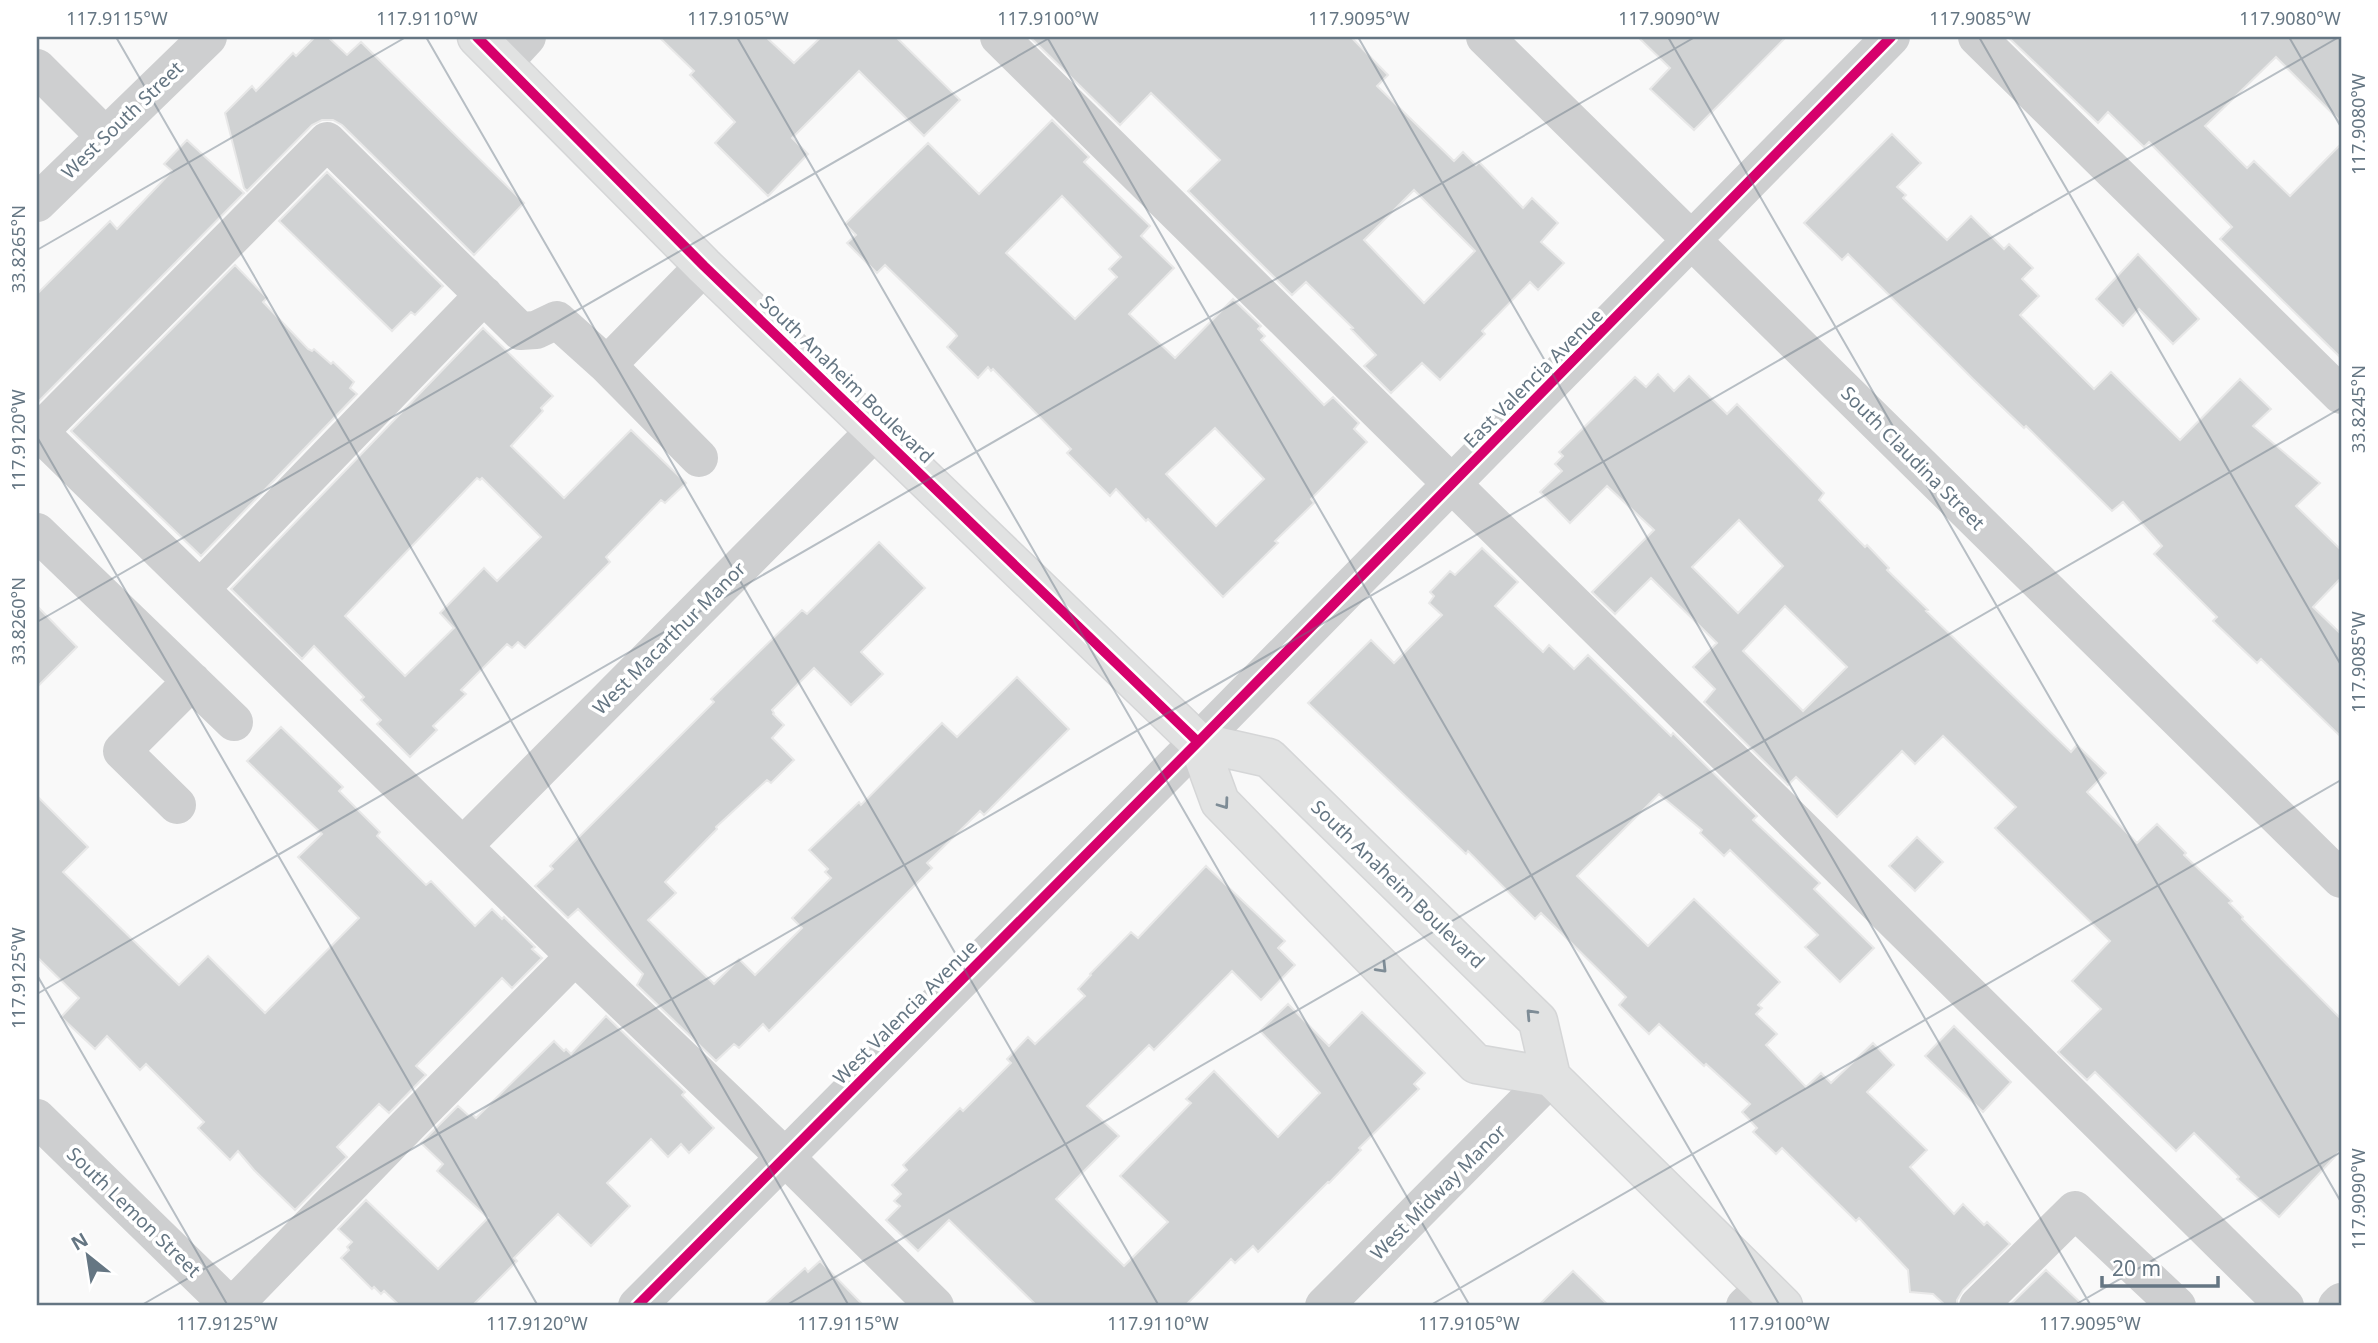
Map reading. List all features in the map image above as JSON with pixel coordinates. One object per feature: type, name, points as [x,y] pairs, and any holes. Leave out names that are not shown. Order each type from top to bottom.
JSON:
[{"type":"main road","name":"South Anaheim Boulevard","points":[[502,45],[704,266],[1198,742],[1220,802],[1476,1063],[1551,1077],[1538,1021],[1269,758],[1198,742]]},
{"type":"main road","points":[[1551,1077],[1764,1300]]},
{"type":"street","name":"West South Street","points":[[37,203],[104,135],[208,37]]},
{"type":"street","points":[[999,37],[2285,1306]]},
{"type":"street","name":"South Claudina Street","points":[[1485,37],[2341,878]]},
{"type":"street","name":"East Valencia Avenue","points":[[1198,742],[1891,37]]},
{"type":"street","points":[[1976,37],[2341,395]]},
{"type":"street","points":[[37,68],[104,135]]},
{"type":"street","points":[[699,458],[607,365],[557,320],[536,330],[520,331],[327,142],[38,431],[936,1306]]},
{"type":"street","points":[[607,365],[704,266]]},
{"type":"street","points":[[200,589],[484,296]]},
{"type":"street","name":"West Macarthur Manor","points":[[463,846],[876,429]]},
{"type":"street","points":[[37,532],[234,722]]},
{"type":"street","points":[[177,805],[122,751],[192,681]]},
{"type":"street","name":"West Valencia Avenue","points":[[637,1306],[1198,742]]},
{"type":"street","points":[[232,1306],[575,956]]},
{"type":"street","name":"West Midway Manor","points":[[1324,1306],[1551,1077]]},
{"type":"street","name":"South Lemon Street","points":[[37,1118],[232,1306]]},
{"type":"street","points":[[1978,1306],[2075,1210],[2177,1306]]},
{"type":"street","points":[[2337,1306],[2341,1302]]},
{"type":"building","points":[[315,37],[328,37],[347,55],[361,42],[524,203],[474,255],[342,125],[333,120],[322,120],[312,125],[247,191],[244,188],[225,113],[252,86],[256,91],[293,53],[296,56]]},
{"type":"building","points":[[659,37],[766,37],[794,63],[821,37],[896,37],[960,100],[924,136],[859,71],[792,138],[808,154],[768,196],[715,143],[735,122],[690,75],[694,71]]},
{"type":"building","points":[[1030,37],[1351,37],[1388,75],[1377,86],[1454,161],[1463,152],[1476,165],[1479,162],[1523,208],[1532,198],[1558,223],[1541,242],[1564,263],[1538,290],[1530,282],[1482,331],[1485,334],[1440,380],[1422,363],[1391,393],[1364,366],[1376,355],[1351,329],[1353,328],[1306,282],[1292,295],[1188,191],[1220,160],[1151,93],[1120,125]],"holes":[[[1414,190],[1475,251],[1424,303],[1364,240]]]},
{"type":"building","points":[[1638,37],[1786,37],[1694,130],[1650,89],[1670,68]]},
{"type":"building","points":[[2008,37],[2341,37],[2341,122],[2276,57],[2205,126],[2247,168],[2254,161],[2290,196],[2341,144],[2341,358],[2220,239],[2232,227],[2149,142],[2144,147],[2108,112],[2098,123]]},
{"type":"building","points":[[1052,120],[1089,157],[1084,162],[1150,226],[1141,236],[1174,268],[1129,314],[1175,358],[1233,299],[1261,326],[1258,329],[1265,336],[1261,340],[1324,405],[1333,397],[1359,423],[1354,429],[1367,442],[1311,499],[1314,503],[1275,541],[1278,543],[1223,597],[1116,489],[1110,496],[1067,453],[1071,449],[993,369],[991,371],[988,367],[978,378],[947,347],[957,336],[955,333],[885,265],[877,273],[847,243],[856,235],[845,224],[928,143],[979,194]],"holes":[[[1062,196],[1121,257],[1109,269],[1117,277],[1075,319],[1006,253]],[[1215,428],[1264,479],[1216,526],[1166,474]]]},
{"type":"building","points":[[1892,134],[1921,163],[1897,187],[1906,195],[1903,198],[1947,240],[1971,216],[2004,249],[2009,244],[2033,268],[2022,279],[2039,296],[2020,315],[2094,389],[2111,372],[2180,440],[2240,379],[2271,409],[2253,426],[2320,483],[2296,506],[2341,550],[2341,578],[2313,607],[2341,634],[2341,737],[2261,659],[2257,663],[2213,621],[2217,617],[2154,554],[2162,546],[2123,502],[2112,511],[2026,426],[2024,428],[1973,379],[1848,254],[1842,260],[1804,223]]},
{"type":"building","points":[[187,140],[244,193],[39,401],[37,294],[110,221],[117,229],[172,171],[164,164]]},
{"type":"building","points":[[327,172],[443,286],[415,315],[411,312],[392,331],[279,221]]},
{"type":"building","points":[[2138,254],[2199,319],[2173,344],[2139,309],[2123,326],[2096,299]]},
{"type":"building","points":[[235,265],[267,298],[263,302],[308,349],[314,349],[331,364],[333,362],[354,382],[350,388],[357,394],[201,556],[71,431]]},
{"type":"building","points":[[483,328],[553,396],[511,446],[564,498],[631,430],[686,483],[665,503],[661,500],[606,557],[610,562],[525,648],[518,642],[512,648],[507,644],[461,690],[466,694],[433,726],[437,730],[410,757],[377,724],[381,720],[361,700],[364,697],[314,646],[302,659],[231,589]],"holes":[[[477,478],[482,478],[541,537],[497,581],[484,568],[440,613],[454,628],[405,676],[345,616]]]},
{"type":"building","points":[[1658,374],[1674,391],[1689,376],[1727,414],[1737,404],[1824,493],[1819,500],[1865,547],[1867,545],[1889,568],[1887,570],[1928,610],[1926,611],[2071,752],[2077,745],[2106,773],[2087,792],[2137,843],[2157,824],[2186,853],[2184,855],[2232,901],[2229,903],[2242,919],[2341,1019],[2341,1150],[2279,1217],[2237,1179],[2239,1177],[2194,1133],[2176,1151],[2095,1072],[2087,1080],[2058,1052],[2101,1009],[2072,981],[2110,941],[1995,828],[2016,807],[1943,736],[1915,764],[1902,751],[1837,817],[1796,777],[1788,785],[1704,702],[1715,689],[1693,667],[1717,643],[1651,578],[1615,614],[1592,592],[1654,530],[1607,486],[1570,523],[1540,492],[1562,471],[1555,464],[1563,456],[1559,452],[1635,377],[1646,387]],"holes":[[[1739,520],[1783,566],[1738,613],[1692,567]],[[1785,606],[1847,667],[1803,711],[1743,651]]]},
{"type":"building","points":[[879,542],[925,588],[861,652],[883,674],[851,705],[814,668],[772,710],[784,725],[772,738],[794,760],[771,783],[767,780],[716,827],[665,882],[676,893],[648,920],[714,984],[739,959],[755,975],[802,928],[792,918],[831,878],[825,872],[828,869],[809,850],[859,802],[861,805],[942,723],[957,737],[1017,677],[1069,729],[984,815],[980,811],[927,863],[932,868],[769,1031],[763,1024],[739,1048],[734,1044],[716,1061],[637,985],[643,974],[578,909],[568,918],[535,886],[553,869],[550,866],[714,702],[711,699],[802,610],[807,614]]},
{"type":"building","points":[[1482,548],[1518,582],[1495,606],[1543,652],[1549,645],[1574,669],[1588,655],[1671,736],[1673,733],[1757,816],[1753,820],[1820,883],[1814,889],[1874,948],[1840,982],[1805,947],[1818,935],[1730,850],[1724,856],[1700,833],[1702,830],[1659,794],[1577,876],[1648,946],[1694,899],[1780,982],[1758,1005],[1762,1008],[1756,1014],[1777,1034],[1766,1045],[1806,1087],[1821,1073],[1831,1083],[1873,1043],[1894,1065],[1867,1092],[1927,1150],[1910,1167],[1954,1214],[1963,1204],[1984,1225],[1987,1222],[2010,1244],[1963,1290],[1957,1300],[1957,1306],[1946,1306],[1933,1294],[1910,1292],[1908,1270],[1859,1218],[1856,1221],[1782,1148],[1776,1154],[1753,1132],[1757,1128],[1742,1112],[1750,1104],[1659,1024],[1649,1034],[1619,1005],[1626,997],[1541,913],[1535,919],[1468,851],[1466,854],[1308,703],[1371,640],[1394,663],[1442,615],[1429,603],[1434,596],[1430,592],[1450,571],[1455,575]]},
{"type":"building","points":[[37,606],[77,647],[37,687]]},
{"type":"building","points":[[281,727],[343,787],[339,791],[380,832],[377,836],[426,885],[431,881],[475,926],[492,909],[535,947],[532,949],[542,958],[512,988],[502,978],[416,1066],[426,1075],[389,1113],[379,1104],[337,1147],[347,1157],[295,1210],[238,1151],[230,1160],[198,1128],[204,1122],[146,1064],[140,1070],[107,1036],[95,1049],[61,1017],[79,998],[37,957],[37,796],[88,847],[63,872],[179,985],[208,956],[265,1013],[359,918],[298,857],[322,834],[247,761]]},
{"type":"building","points":[[1917,837],[1943,862],[1915,891],[1889,866]]},
{"type":"building","points":[[1206,866],[1285,941],[1278,948],[1295,965],[1261,1000],[1232,971],[1154,1050],[1149,1045],[1087,1106],[1119,1136],[1056,1199],[1124,1266],[1168,1222],[1120,1176],[1191,1103],[1186,1099],[1214,1071],[1278,1137],[1320,1093],[1260,1031],[1288,1004],[1329,1046],[1362,1012],[1425,1073],[1414,1084],[1419,1089],[1258,1252],[1253,1246],[1235,1263],[1231,1259],[1185,1306],[1037,1306],[949,1220],[918,1251],[886,1220],[900,1206],[894,1201],[901,1194],[892,1185],[907,1170],[903,1165],[960,1108],[963,1111],[1011,1063],[1007,1059],[1028,1037],[1035,1044],[1085,996],[1078,989],[1090,974],[1131,932],[1138,938]]},
{"type":"building","points":[[606,1016],[685,1092],[682,1095],[714,1128],[689,1153],[681,1144],[668,1157],[651,1139],[607,1183],[630,1206],[591,1246],[558,1214],[514,1258],[517,1261],[472,1306],[400,1306],[384,1291],[381,1294],[374,1287],[372,1289],[341,1258],[352,1242],[338,1229],[366,1200],[438,1269],[488,1218],[437,1171],[443,1164],[421,1143],[458,1106],[469,1116],[472,1114],[476,1118],[554,1041],[571,1054]]},
{"type":"building","points":[[1954,1026],[2011,1082],[1983,1112],[1925,1056]]},
{"type":"building","points":[[820,1261],[864,1306],[763,1306],[805,1268],[808,1272]]},
{"type":"building","points":[[2046,1270],[2084,1306],[2009,1306]]},
{"type":"building","points":[[1573,1271],[1609,1306],[1538,1306]]},
{"type":"cycle path","points":[[477,37],[704,266],[1198,742]]},
{"type":"cycle path","points":[[637,1306],[1198,742],[1891,37]]}]
